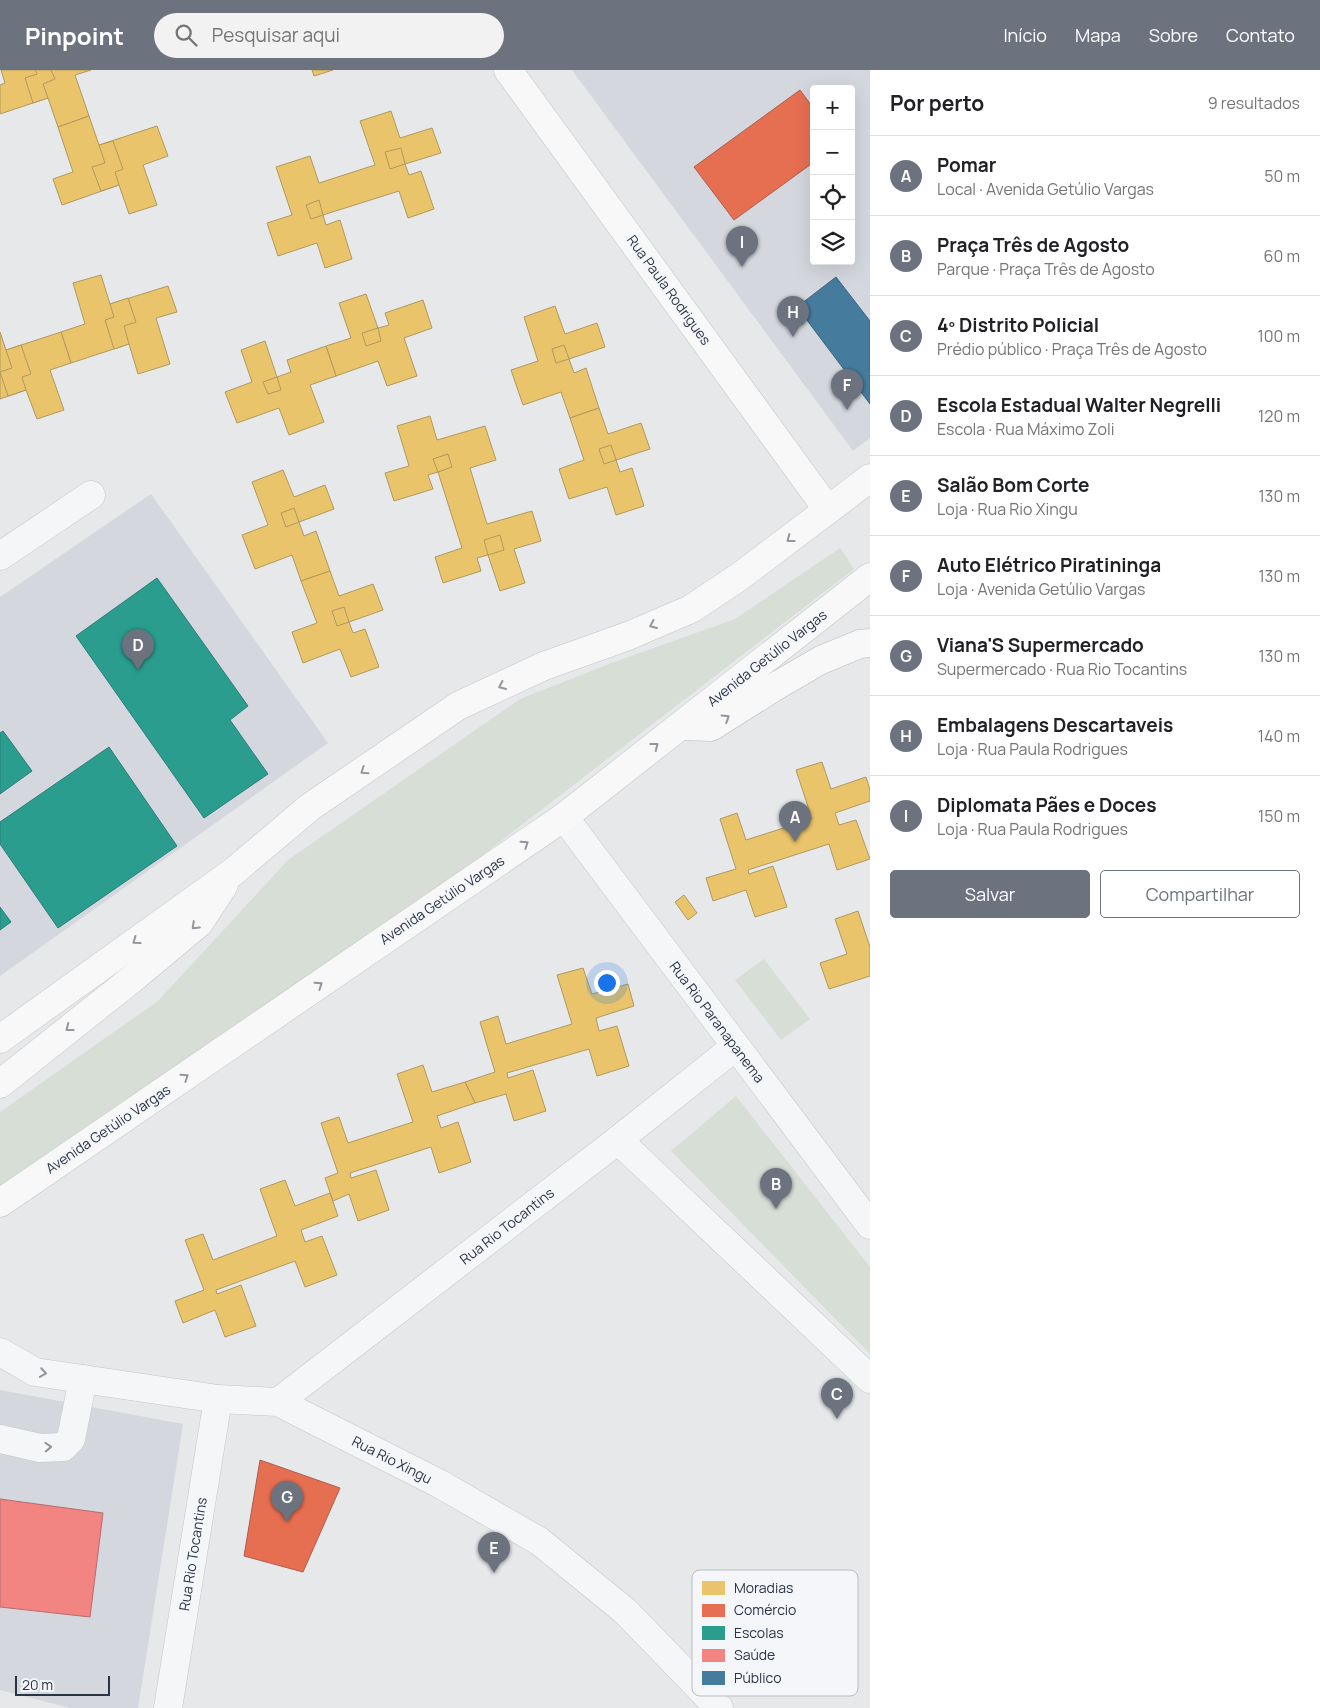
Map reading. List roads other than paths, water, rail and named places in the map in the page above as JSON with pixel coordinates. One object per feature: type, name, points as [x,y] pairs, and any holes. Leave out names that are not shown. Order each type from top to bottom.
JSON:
[{"type":"main road","name":"Rua Paula Rodrigues","points":[[508,70],[828,510]]},
{"type":"main road","points":[[0,1039],[233,872],[310,807],[458,706],[544,666],[628,636],[691,609],[739,577],[870,478]]},
{"type":"main road","name":"Avenida Getúlio Vargas","points":[[0,1203],[564,817],[870,577]]},
{"type":"main road","points":[[680,726],[711,727],[821,660],[860,644],[870,643]]},
{"type":"main road","points":[[0,1084],[199,923],[233,872]]},
{"type":"street","points":[[0,556],[91,494]]},
{"type":"street","name":"Rua Rio Paranapanema","points":[[564,817],[870,1225]]},
{"type":"street","name":"Rua Rio Tocantins","points":[[278,1402],[736,1047]]},
{"type":"street","points":[[618,1140],[870,1379]]},
{"type":"street","name":"Rua Rio Xingu","points":[[0,1352],[35,1372],[218,1399],[278,1402],[440,1484],[539,1541],[625,1611],[692,1680]]},
{"type":"street","points":[[0,1439],[40,1448],[63,1447],[71,1439],[84,1379]]},
{"type":"street","name":"Rua Rio Tocantins","points":[[168,1708],[218,1399]]},
{"type":"street","name":"Rua Rio Xingu","points":[[707,1696],[719,1708]]},
{"type":"place","name":"Diplomata Pães e Doces","points":[[742,267]]},
{"type":"place","name":"Embalagens Descartaveis","points":[[793,337]]},
{"type":"place","name":"Auto Elétrico Piratininga","points":[[847,410]]},
{"type":"place","name":"Escola Estadual Walter Negrelli","points":[[138,670]]},
{"type":"place","name":"Pomar","points":[[795,842]]},
{"type":"place","name":"Praça Três de Agosto","points":[[776,1209]]},
{"type":"place","name":"4º Distrito Policial","points":[[837,1419]]},
{"type":"place","name":"Viana'S Supermercado","points":[[287,1522]]},
{"type":"place","name":"Salão Bom Corte","points":[[494,1573]]}]
